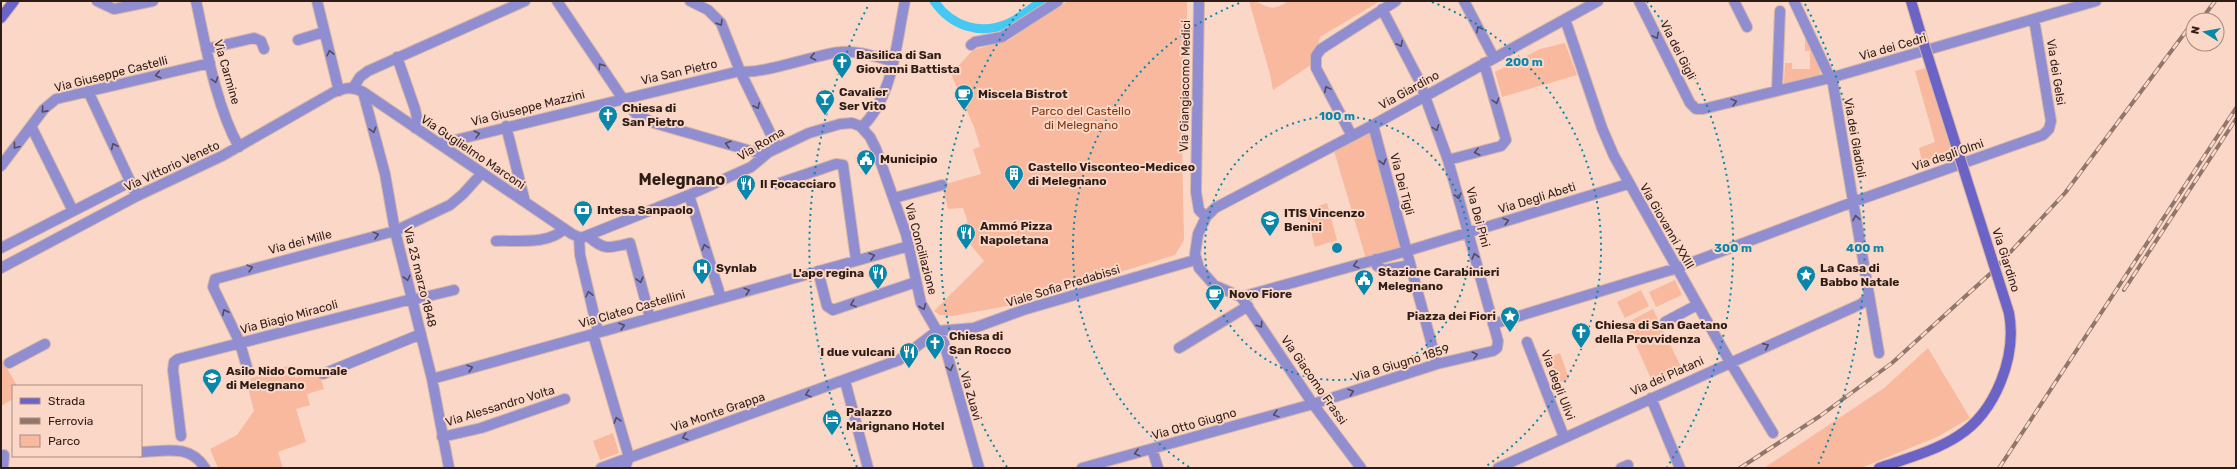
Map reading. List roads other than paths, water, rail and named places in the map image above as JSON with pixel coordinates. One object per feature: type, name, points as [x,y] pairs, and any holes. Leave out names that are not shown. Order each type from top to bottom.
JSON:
[{"type":"street","points":[[1,18],[14,1]]},
{"type":"street","points":[[97,1],[114,9],[153,1]]},
{"type":"street","name":"Via Carmine","points":[[196,1],[210,63],[228,122],[239,147]]},
{"type":"street","points":[[317,1],[339,91]]},
{"type":"street","points":[[353,88],[364,73],[525,1]]},
{"type":"street","points":[[557,1],[623,99],[636,114],[654,123],[765,155]]},
{"type":"street","points":[[690,1],[706,8],[718,19],[740,71],[777,147]]},
{"type":"street","points":[[971,45],[975,42],[1002,37],[1058,1]]},
{"type":"street","name":"Via Giangiacomo Medici","points":[[1199,1],[1196,192],[1199,210],[1208,214]]},
{"type":"street","points":[[1352,136],[1316,68],[1315,59],[1321,49],[1396,1]]},
{"type":"street","points":[[1464,1],[1494,58]]},
{"type":"street","name":"Via Giardino","points":[[1208,214],[1598,1]]},
{"type":"street","name":"Via dei Gigli","points":[[1639,1],[1690,103],[1696,109]]},
{"type":"street","points":[[1734,1],[1746,26]]},
{"type":"street","name":"Via dei Gladioli","points":[[1794,1],[1833,84],[1853,202]]},
{"type":"street","name":"Via Giardino","points":[[1879,468],[1947,442],[1966,431],[1976,420],[1992,397],[2007,362],[2011,333],[2009,313],[1911,1]]},
{"type":"street","name":"Via dei Cedri","points":[[1696,109],[1705,109],[1830,78],[2096,1]]},
{"type":"street","points":[[862,127],[873,115],[881,101],[892,61],[904,6]]},
{"type":"street","name":"Via Dei Pini","points":[[1382,9],[1419,80],[1448,160],[1498,341],[1497,348]]},
{"type":"street","points":[[1777,90],[1780,12]]},
{"type":"street","name":"Via Giovanni XXIII","points":[[1565,19],[1602,128],[1628,184],[1730,362],[1773,433]]},
{"type":"street","name":"Via dei Gelsi","points":[[2034,19],[2051,121],[2049,129]]},
{"type":"street","points":[[298,40],[324,32]]},
{"type":"street","points":[[206,49],[254,38],[261,41],[264,49]]},
{"type":"street","name":"Via San Pietro","points":[[623,99],[740,71],[756,70],[841,52],[854,52],[892,61]]},
{"type":"street","points":[[397,58],[415,109],[417,118],[415,128]]},
{"type":"street","name":"Via Giuseppe Castelli","points":[[1,166],[30,126],[44,109],[53,101],[88,91],[210,63]]},
{"type":"street","points":[[1448,160],[1501,146],[1505,143],[1506,135],[1484,63]]},
{"type":"street","name":"Via Vittorio Veneto","points":[[1,268],[137,196],[239,147],[339,91],[353,88]]},
{"type":"street","name":"Via Guglielmo Marconi","points":[[353,88],[363,92],[564,229],[584,237]]},
{"type":"street","points":[[88,91],[137,196]]},
{"type":"street","name":"Via 23 marzo 1848","points":[[363,92],[385,174],[395,231],[432,379],[449,468]]},
{"type":"street","name":"Via Giuseppe Mazzini","points":[[439,144],[506,126],[623,99]]},
{"type":"street","name":"Via Roma","points":[[584,237],[689,196],[751,167],[777,147],[809,133],[840,124],[852,123],[862,127]]},
{"type":"street","name":"Via Dei Tigli","points":[[1372,125],[1410,265]]},
{"type":"street","points":[[30,126],[73,211]]},
{"type":"street","points":[[506,126],[525,202]]},
{"type":"street","name":"Via Conciliazione","points":[[862,127],[870,137],[876,149],[894,198],[909,246],[923,308],[937,331]]},
{"type":"street","name":"Via degli Olmi","points":[[1493,324],[1676,268],[1853,202],[2039,137],[2049,129]]},
{"type":"street","points":[[777,184],[836,164],[843,166],[856,260]]},
{"type":"street","name":"Via dei Mille","points":[[240,343],[213,287],[214,280],[219,277],[395,231],[442,210],[463,194],[482,173]]},
{"type":"street","points":[[1,248],[130,182]]},
{"type":"street","name":"Via Degli Abeti","points":[[1241,296],[1407,251],[1628,184]]},
{"type":"street","points":[[894,198],[942,185]]},
{"type":"street","points":[[689,196],[721,298]]},
{"type":"street","points":[[1853,202],[1868,298],[1879,353]]},
{"type":"street","points":[[1208,214],[1198,234],[1195,260],[1206,278],[1214,285],[1241,296]]},
{"type":"street","points":[[496,241],[542,239],[556,235],[564,229]]},
{"type":"street","points":[[625,468],[629,457],[596,333],[580,255],[584,237],[605,248],[630,242],[650,318]]},
{"type":"street","name":"Via Clateo Castellini","points":[[432,379],[909,246]]},
{"type":"street","points":[[1376,259],[1377,266],[1384,270],[1410,265],[1437,364]]},
{"type":"street","name":"Viale Sofia Predabissi","points":[[937,331],[974,328],[1023,310],[1195,260]]},
{"type":"street","points":[[818,271],[827,306],[833,310],[916,282]]},
{"type":"street","name":"Via Biagio Miracoli","points":[[181,436],[173,370],[174,362],[181,358],[412,299],[454,290]]},
{"type":"street","name":"Via Giacomo Frassi","points":[[1241,296],[1313,404],[1361,468]]},
{"type":"street","name":"Via dei Platani","points":[[1502,467],[1564,437],[1861,304],[1868,298]]},
{"type":"street","points":[[1665,322],[1697,305]]},
{"type":"street","points":[[1179,348],[1248,306]]},
{"type":"street","name":"Via Monte Grappa","points":[[601,468],[845,381],[902,359],[925,338],[937,331]]},
{"type":"street","name":"Via Zuavi","points":[[937,331],[945,348],[979,468]]},
{"type":"street","points":[[323,374],[421,334]]},
{"type":"street","name":"Via degli Ulivi","points":[[1527,342],[1564,437]]},
{"type":"street","points":[[240,343],[248,371]]},
{"type":"street","points":[[9,363],[45,344]]},
{"type":"street","name":"Via 8 Giugno 1859","points":[[1313,404],[1437,364],[1493,351],[1497,348]]},
{"type":"street","points":[[845,381],[868,468]]},
{"type":"street","points":[[1651,398],[1680,468]]},
{"type":"street","name":"Via Alessandro Volta","points":[[442,437],[481,428],[565,399]]},
{"type":"street","name":"Via Otto Giugno","points":[[1082,468],[1313,404]]},
{"type":"street","points":[[1152,448],[1158,468]]},
{"type":"street","points":[[142,452],[186,452],[197,457],[205,468]]},
{"type":"street","points":[[3,468],[6,455]]},
{"type":"waterway","points":[[934,1],[941,10],[958,22],[967,26],[987,29],[1009,23],[1042,1]]},
{"type":"railway","points":[[2207,12],[2215,1]]},
{"type":"railway","points":[[1740,468],[1820,416],[1892,363],[1991,273],[2065,193],[2185,33]]},
{"type":"railway","points":[[1999,468],[2236,108]]},
{"type":"railway","points":[[2124,290],[2236,119]]},
{"type":"place","name":"Basilica di San Giovanni Battista","points":[[842,79]]},
{"type":"place","name":"Miscela Bistrot","points":[[964,111]]},
{"type":"place","name":"Cavalier Ser Vito","points":[[825,116]]},
{"type":"place","name":"Chiesa di San Pietro","points":[[608,132]]},
{"type":"place","name":"Municipio","points":[[866,176]]},
{"type":"place","name":"Castello Visconteo-Mediceo di Melegnano","points":[[1014,191]]},
{"type":"place","name":"Il Focacciaro","points":[[746,201]]},
{"type":"place","name":"Intesa Sanpaolo","points":[[583,227]]},
{"type":"place","name":"ITIS Vincenzo Benini","points":[[1270,237]]},
{"type":"place","name":"Ammó Pizza Napoletana","points":[[966,250]]},
{"type":"place","name":"Synlab","points":[[702,285]]},
{"type":"place","name":"L'ape regina","points":[[878,290]]},
{"type":"place","name":"La Casa di Babbo Natale","points":[[1806,292]]},
{"type":"place","name":"Stazione Carabinieri Melegnano","points":[[1364,296]]},
{"type":"place","name":"Novo Fiore","points":[[1215,311]]},
{"type":"place","name":"Piazza dei Fiori","points":[[1510,333]]},
{"type":"place","name":"Chiesa di San Gaetano della Provvidenza","points":[[1581,349]]},
{"type":"place","name":"Chiesa di San Rocco","points":[[935,360]]},
{"type":"place","name":"I due vulcani","points":[[909,369]]},
{"type":"place","name":"Asilo Nido Comunale di Melegnano","points":[[212,395]]},
{"type":"place","name":"Palazzo Marignano Hotel","points":[[832,436]]},
{"type":"district","name":"Melegnano","points":[[682,179]]},
{"type":"park label","name":"Parco del Castello di Melegnano","points":[[1081,118]]}]
